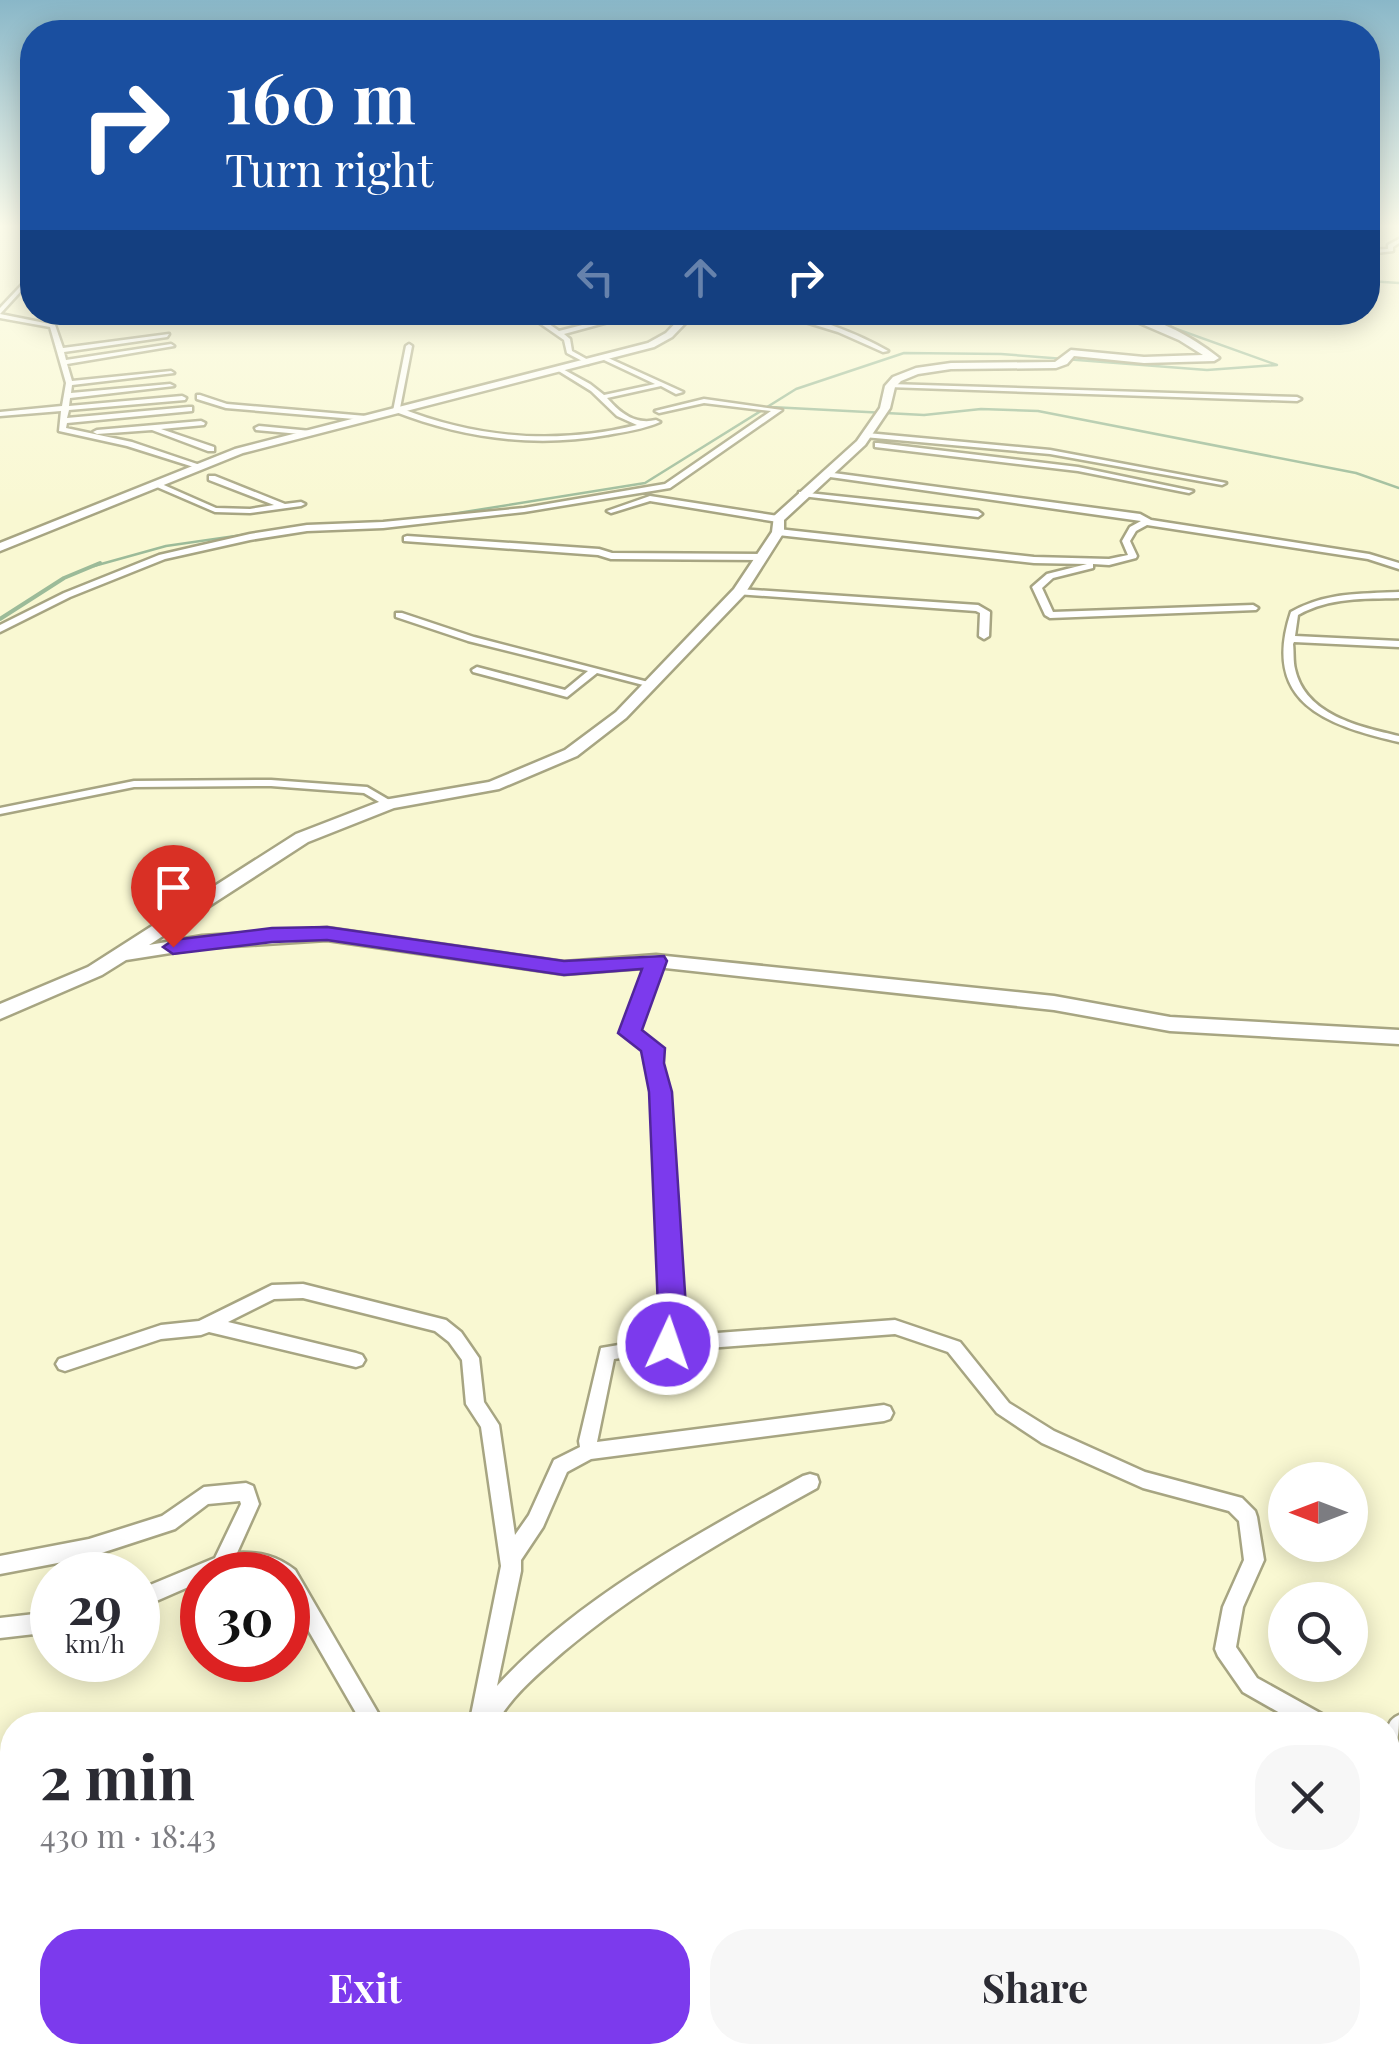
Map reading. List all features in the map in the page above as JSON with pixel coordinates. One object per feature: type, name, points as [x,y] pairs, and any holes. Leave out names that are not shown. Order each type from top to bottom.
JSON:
[{"type":"street","points":[[56,325],[69,383],[65,431],[87,433],[201,422]]},
{"type":"street","points":[[547,325],[566,339],[568,352],[588,362]]},
{"type":"street","points":[[559,333],[591,325]]},
{"type":"street","points":[[0,547],[197,466],[396,410],[606,359],[669,335],[679,325]]},
{"type":"street","points":[[820,325],[885,351]]},
{"type":"street","points":[[0,1012],[68,985],[302,838],[390,804],[493,786],[571,753],[611,724],[739,592],[802,494],[864,439],[881,413],[890,386],[905,375],[930,369],[1056,365],[1071,353],[1144,360],[1214,358],[1149,325]]},
{"type":"street","points":[[59,352],[167,335]]},
{"type":"street","points":[[64,362],[171,346]]},
{"type":"street","points":[[396,410],[409,346]]},
{"type":"street","points":[[606,359],[679,392]]},
{"type":"street","points":[[396,410],[420,421],[509,440],[626,432],[654,422],[628,420],[606,406],[602,397],[559,369]]},
{"type":"street","points":[[69,383],[171,373]]},
{"type":"street","points":[[602,397],[662,384]]},
{"type":"street","points":[[67,396],[170,386]]},
{"type":"street","points":[[890,386],[1298,399]]},
{"type":"street","points":[[200,396],[226,406],[366,418]]},
{"type":"street","points":[[0,414],[182,398]]},
{"type":"street","points":[[0,628],[162,557],[250,537],[307,528],[383,526],[524,510],[668,486],[778,410],[704,400],[659,412]]},
{"type":"street","points":[[64,420],[189,409]]},
{"type":"street","points":[[151,427],[152,412]]},
{"type":"street","points":[[151,427],[211,449]]},
{"type":"street","points":[[259,428],[311,433]]},
{"type":"street","points":[[87,433],[197,466]]},
{"type":"street","points":[[864,439],[1050,452],[1222,482]]},
{"type":"street","points":[[864,439],[1078,469],[1189,491]]},
{"type":"street","points":[[826,474],[1140,517],[1149,522],[1352,554],[1399,566]]},
{"type":"street","points":[[212,478],[285,506]]},
{"type":"street","points":[[154,484],[215,510],[250,512],[301,504]]},
{"type":"street","points":[[802,494],[978,514]]},
{"type":"street","points":[[610,511],[657,498],[778,526],[1034,560],[1109,562]]},
{"type":"street","points":[[1149,522],[1132,528],[1126,541],[1132,556],[1042,580],[1036,587],[1045,610],[1058,617],[1253,608]]},
{"type":"street","points":[[407,539],[611,556],[762,557]]},
{"type":"street","points":[[739,592],[978,608],[985,612],[984,636]]},
{"type":"street","points":[[1399,594],[1313,603],[1294,614],[1288,639],[1291,673],[1304,697],[1323,718],[1399,740]]},
{"type":"street","points":[[399,615],[471,639],[651,684]]},
{"type":"street","points":[[1288,639],[1399,644]]},
{"type":"street","points":[[478,670],[567,694],[595,670]]},
{"type":"street","points":[[0,811],[134,784],[271,783],[367,790],[390,804]]},
{"type":"street","points":[[116,956],[202,942],[327,934],[564,968],[656,961],[1054,1003],[1170,1024],[1399,1037]]},
{"type":"street","points":[[656,961],[629,1033],[653,1048],[652,1063],[660,1092],[672,1308],[668,1344]]},
{"type":"street","points":[[66,1364],[162,1332],[208,1325],[272,1292],[303,1290],[440,1326],[470,1358],[475,1404],[490,1426],[511,1570]]},
{"type":"street","points":[[208,1325],[356,1360]]},
{"type":"street","points":[[589,1451],[607,1353],[668,1344],[895,1327],[954,1347],[1003,1408],[1048,1437],[1144,1480],[1235,1504],[1248,1517],[1254,1560],[1234,1607],[1225,1649],[1250,1685],[1299,1712]]},
{"type":"street","points":[[484,1712],[512,1557],[536,1521],[560,1466],[589,1451],[884,1413]]},
{"type":"street","points":[[489,1712],[499,1695],[590,1616],[688,1548],[810,1482]]},
{"type":"street","points":[[0,1565],[90,1548],[168,1523],[204,1496],[246,1492],[250,1504],[227,1552]]},
{"type":"street","points":[[310,1615],[367,1712]]},
{"type":"street","points":[[0,1628],[30,1625]]},
{"type":"waterway","points":[[427,518],[645,483],[796,389],[904,353],[1001,354],[1207,370],[1277,365],[1165,325]]},
{"type":"waterway","points":[[771,407],[924,415],[981,409],[1038,411],[1356,473],[1399,488]]},
{"type":"waterway","points":[[94,566],[166,546],[277,530]]},
{"type":"waterway","points":[[0,619],[64,578],[100,563]]},
{"type":"route","points":[[173,947],[272,935],[327,934],[564,968],[656,961],[629,1033],[653,1048],[652,1063],[660,1092],[672,1308],[668,1344]]}]
